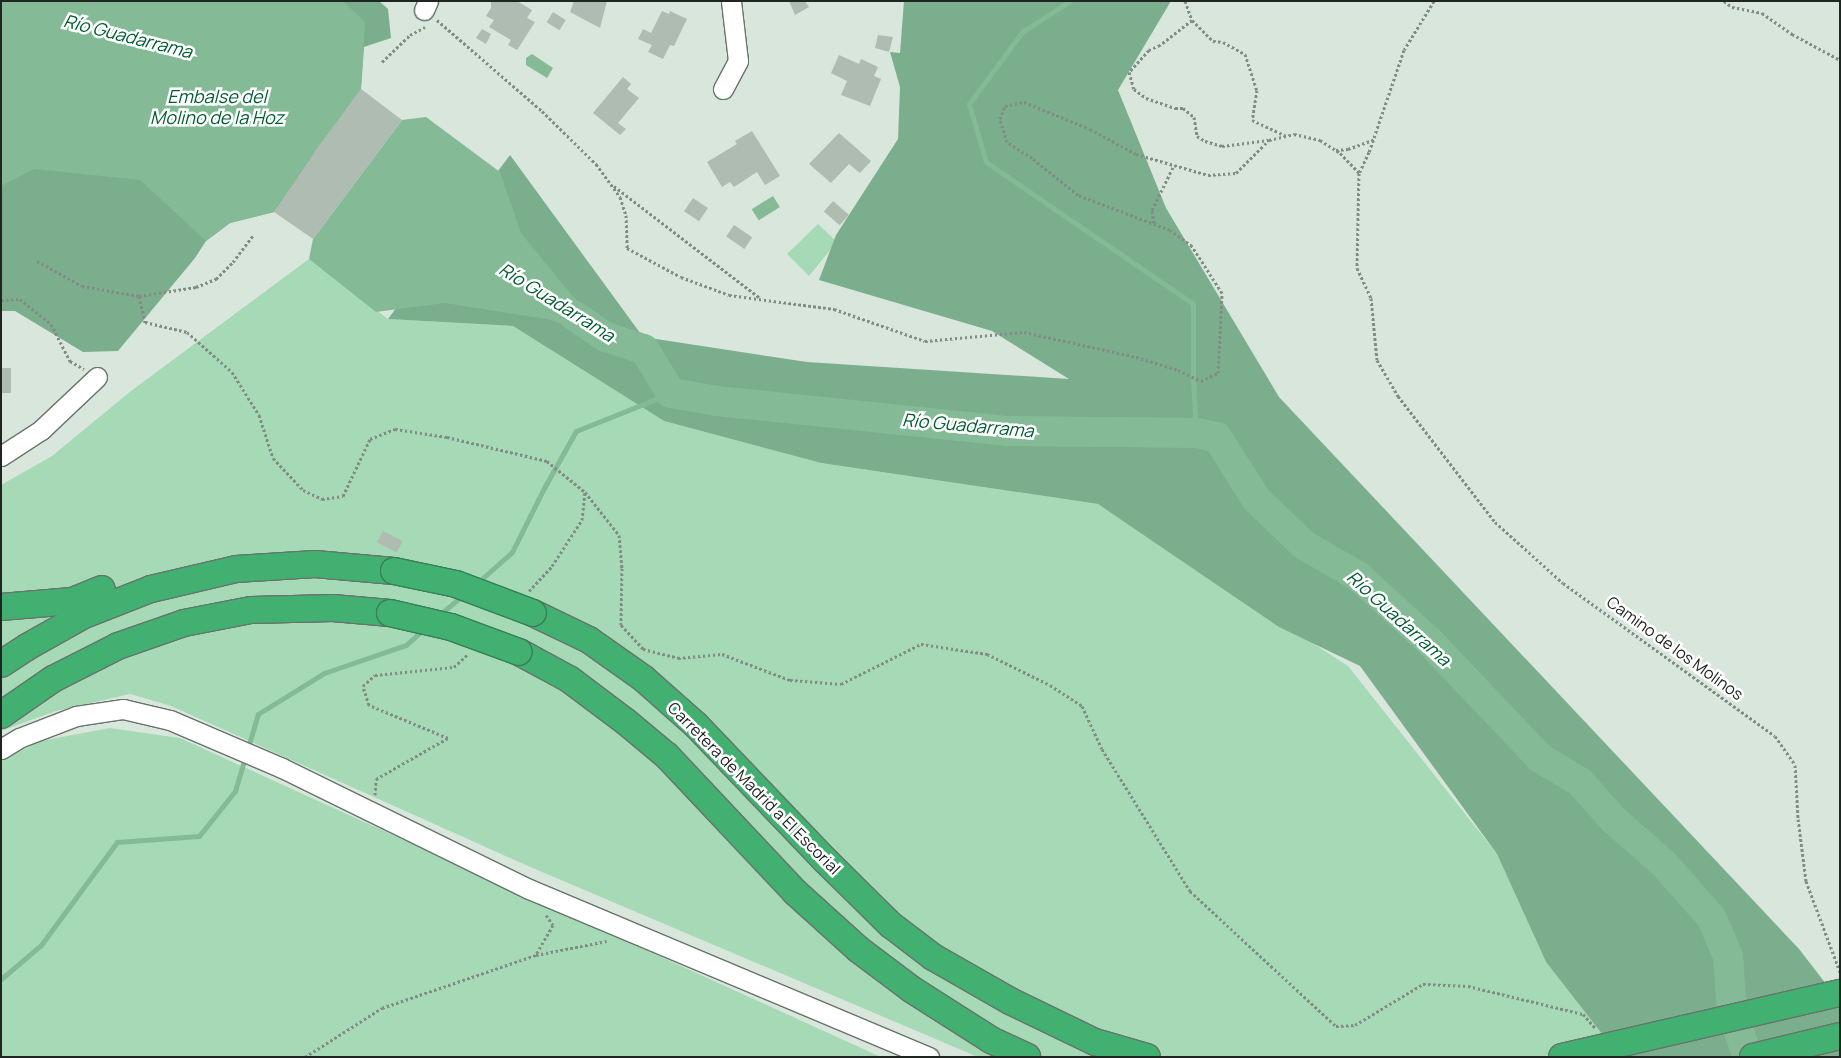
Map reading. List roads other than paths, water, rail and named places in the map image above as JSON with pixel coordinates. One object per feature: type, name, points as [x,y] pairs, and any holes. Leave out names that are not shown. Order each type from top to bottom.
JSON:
[{"type":"highway","points":[[1,607],[72,602],[113,585],[194,562],[264,555],[315,564]]},
{"type":"highway","name":"Carretera de Madrid a El Escorial","points":[[1,664],[82,616],[151,588],[236,569],[315,564],[394,571],[456,584],[529,604],[589,640],[644,679],[696,724],[826,860],[891,924],[933,957],[1010,1001],[1096,1042],[1147,1057]]},
{"type":"highway","points":[[1,715],[53,679],[118,646],[184,623],[251,610],[333,608],[390,614],[451,627],[519,652],[569,679],[625,721],[667,756],[795,892],[858,949],[911,989],[991,1040],[1027,1057]]},
{"type":"highway","points":[[1562,1057],[1839,981]]},
{"type":"highway","points":[[1753,1057],[1840,1036]]},
{"type":"street","points":[[723,89],[738,61],[731,1]]},
{"type":"street","points":[[1,456],[42,430],[97,377]]},
{"type":"street","points":[[1,749],[19,738],[76,716],[123,709],[170,720],[282,768],[529,889],[929,1057]]},
{"type":"water","name":"Embalse del Molino de la Hoz","points":[[1,1],[343,1],[365,22],[361,89],[320,144],[274,212],[230,223],[206,241],[140,180],[34,169],[1,186]]},
{"type":"water","points":[[532,54],[553,68],[547,78],[526,65],[526,58]]},
{"type":"water","points":[[426,117],[500,172],[521,233],[606,337],[547,319],[445,303],[376,312],[309,259],[313,239],[402,120]]},
{"type":"water","points":[[773,196],[780,207],[759,220],[752,209]]},
{"type":"waterway","points":[[1070,1],[1022,32],[969,104],[986,162],[1193,304],[1193,378],[1196,433]]},
{"type":"waterway","name":"Río Guadarrama","points":[[573,315],[606,337],[644,349],[671,393],[717,401],[1008,431],[1196,433],[1217,437],[1256,499],[1304,545],[1358,576],[1430,642],[1540,758],[1580,782],[1614,820],[1663,863],[1711,917],[1728,956],[1732,1012],[1748,1057]]},
{"type":"waterway","points":[[476,584],[512,552],[544,488],[576,431],[671,393]]},
{"type":"waterway","points":[[438,616],[462,596]]},
{"type":"waterway","points":[[1,979],[41,945],[117,842],[199,836],[235,791],[258,714],[324,673],[406,645],[424,629]]}]
